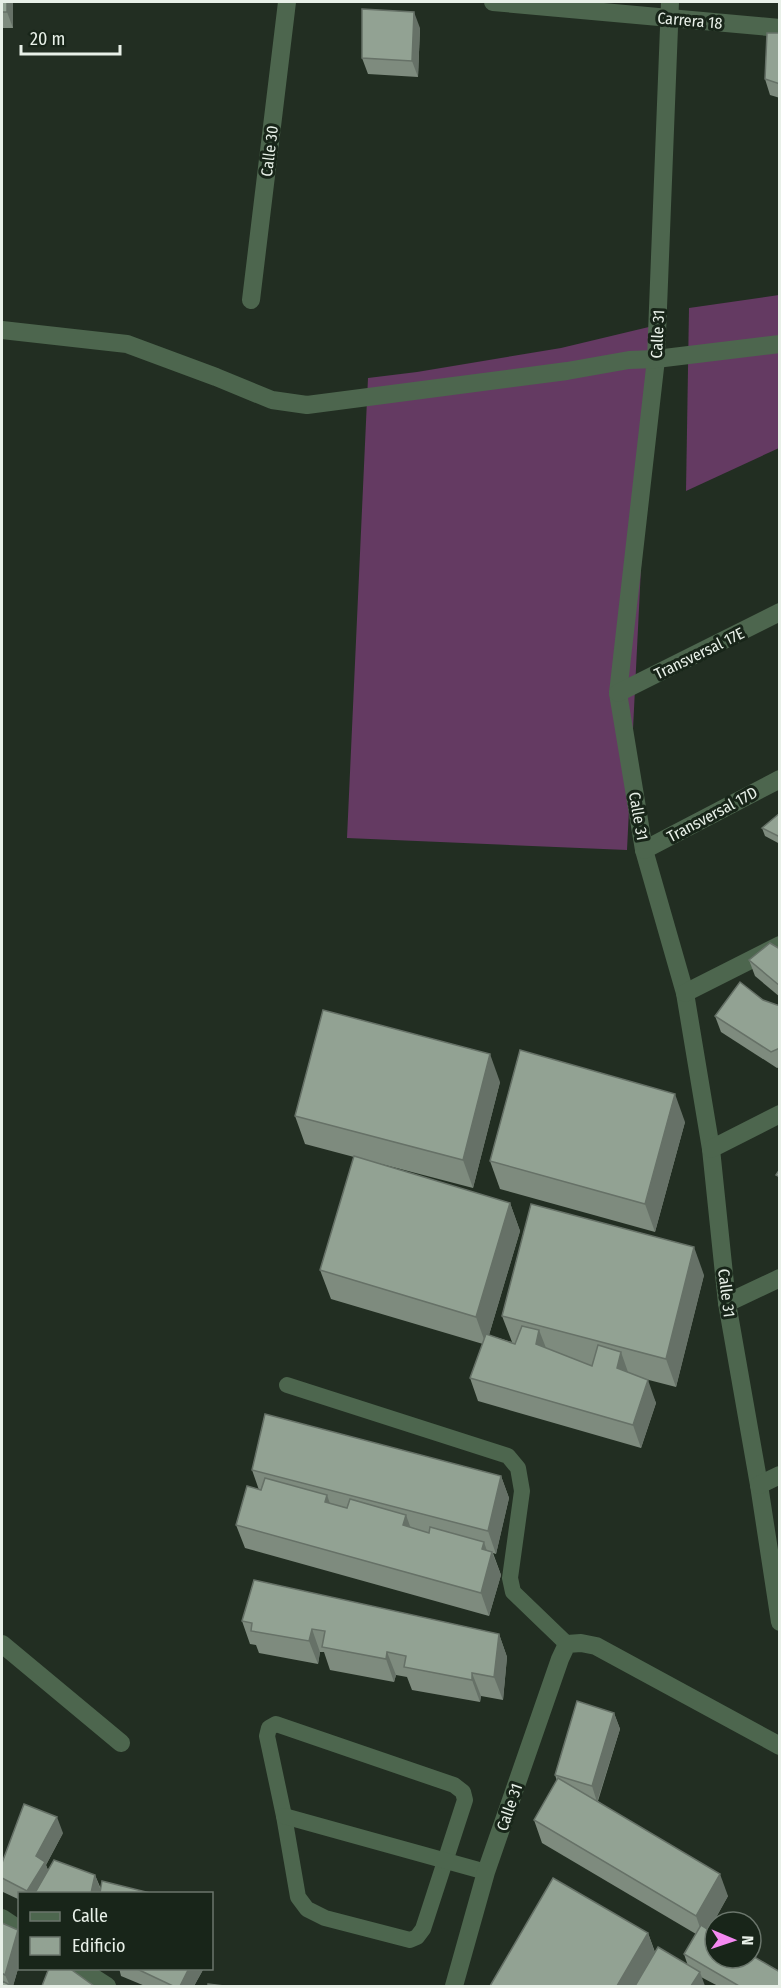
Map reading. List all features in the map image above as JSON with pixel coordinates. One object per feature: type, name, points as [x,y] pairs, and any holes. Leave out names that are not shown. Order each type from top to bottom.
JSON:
[{"type":"street","name":"Calle 30","points":[[251,300],[288,2]]},
{"type":"street","name":"Carrera 18","points":[[493,2],[670,10],[780,28]]},
{"type":"street","name":"Calle 31","points":[[670,10],[656,359],[618,693],[644,850],[685,993],[711,1149],[727,1303],[780,1622]]},
{"type":"street","points":[[2,330],[127,344],[216,376],[272,400],[307,405],[567,371],[628,360],[656,359],[780,344]]},
{"type":"street","name":"Transversal 17E","points":[[618,693],[780,612]]},
{"type":"street","name":"Transversal 17D","points":[[644,850],[780,779]]},
{"type":"street","points":[[685,993],[780,945]]},
{"type":"street","points":[[711,1149],[780,1114]]},
{"type":"street","points":[[727,1303],[780,1278]]},
{"type":"street","points":[[759,1485],[780,1475]]},
{"type":"street","points":[[2,1644],[121,1743]]},
{"type":"street","name":"Calle 31","points":[[454,1986],[486,1872],[560,1659],[574,1644]]},
{"type":"street","points":[[574,1644],[596,1646],[780,1746]]},
{"type":"street","points":[[2,1918],[18,1929]]},
{"type":"street","points":[[82,1970],[107,1986]]},
{"type":"lane","points":[[287,1385],[508,1456],[518,1468],[522,1491],[510,1578],[513,1592],[574,1644]]},
{"type":"lane","points":[[276,1724],[454,1785],[463,1792],[465,1800],[446,1861],[423,1929],[417,1937],[410,1940],[325,1918],[307,1909],[298,1897],[267,1736],[269,1728],[276,1724]]},
{"type":"lane","points":[[284,1816],[486,1872]]},
{"type":"shaded area","points":[[779,295],[779,448],[686,491],[689,308]]},
{"type":"shaded area","points":[[653,326],[627,850],[347,838],[368,378],[561,348]]},
{"type":"building","points":[[2,2],[7,2],[7,12],[2,12]]},
{"type":"building","points":[[362,9],[414,12],[412,61],[362,58]]},
{"type":"building","points":[[767,33],[780,33],[780,84],[765,79]]},
{"type":"building","points":[[780,813],[780,837],[762,828]]},
{"type":"building","points":[[770,943],[780,949],[780,986],[749,960]]},
{"type":"building","points":[[740,982],[763,1000],[780,1006],[780,1048],[771,1052],[715,1016]]},
{"type":"building","points":[[323,1010],[490,1054],[463,1160],[295,1116]]},
{"type":"building","points":[[520,1050],[675,1094],[645,1204],[490,1161]]},
{"type":"building","points":[[354,1156],[510,1203],[476,1317],[320,1270]]},
{"type":"building","points":[[531,1204],[694,1247],[666,1359],[502,1316]]},
{"type":"building","points":[[522,1326],[539,1330],[536,1344],[592,1366],[598,1345],[621,1352],[617,1368],[648,1380],[633,1425],[470,1378],[486,1334],[515,1344]]},
{"type":"building","points":[[265,1414],[501,1476],[488,1531],[252,1470]]},
{"type":"building","points":[[265,1478],[327,1495],[325,1502],[347,1508],[350,1499],[406,1515],[403,1525],[429,1533],[430,1527],[484,1542],[482,1549],[492,1552],[481,1593],[236,1525],[247,1486],[261,1490]]},
{"type":"building","points":[[254,1580],[499,1634],[494,1677],[472,1673],[472,1680],[404,1667],[406,1656],[387,1652],[386,1659],[322,1647],[325,1631],[312,1629],[309,1641],[251,1631],[252,1623],[242,1621]]},
{"type":"building","points":[[577,1701],[614,1713],[592,1786],[555,1775]]},
{"type":"building","points":[[558,1778],[720,1874],[696,1916],[534,1820]]},
{"type":"building","points":[[24,1804],[57,1817],[36,1856],[45,1862],[27,1891],[2,1878],[2,1863]]},
{"type":"building","points":[[54,1860],[95,1875],[91,1892],[36,1892]]},
{"type":"building","points":[[553,1878],[648,1933],[617,1986],[490,1986]]},
{"type":"building","points":[[102,1881],[146,1892],[100,1892]]},
{"type":"building","points":[[2,1923],[18,1930],[5,1975],[2,1973]]},
{"type":"building","points":[[701,1925],[703,1926],[703,1965],[684,1954]]},
{"type":"building","points":[[658,1947],[700,1972],[691,1986],[635,1986]]},
{"type":"building","points":[[763,1962],[780,1972],[780,1986],[739,1986],[712,1970],[763,1970]]},
{"type":"building","points":[[48,1970],[72,1970],[94,1986],[42,1986]]},
{"type":"building","points":[[139,1970],[188,1970],[180,1986],[173,1986]]},
{"type":"building","points":[[2,1981],[10,1985],[10,1986],[2,1986]]}]
